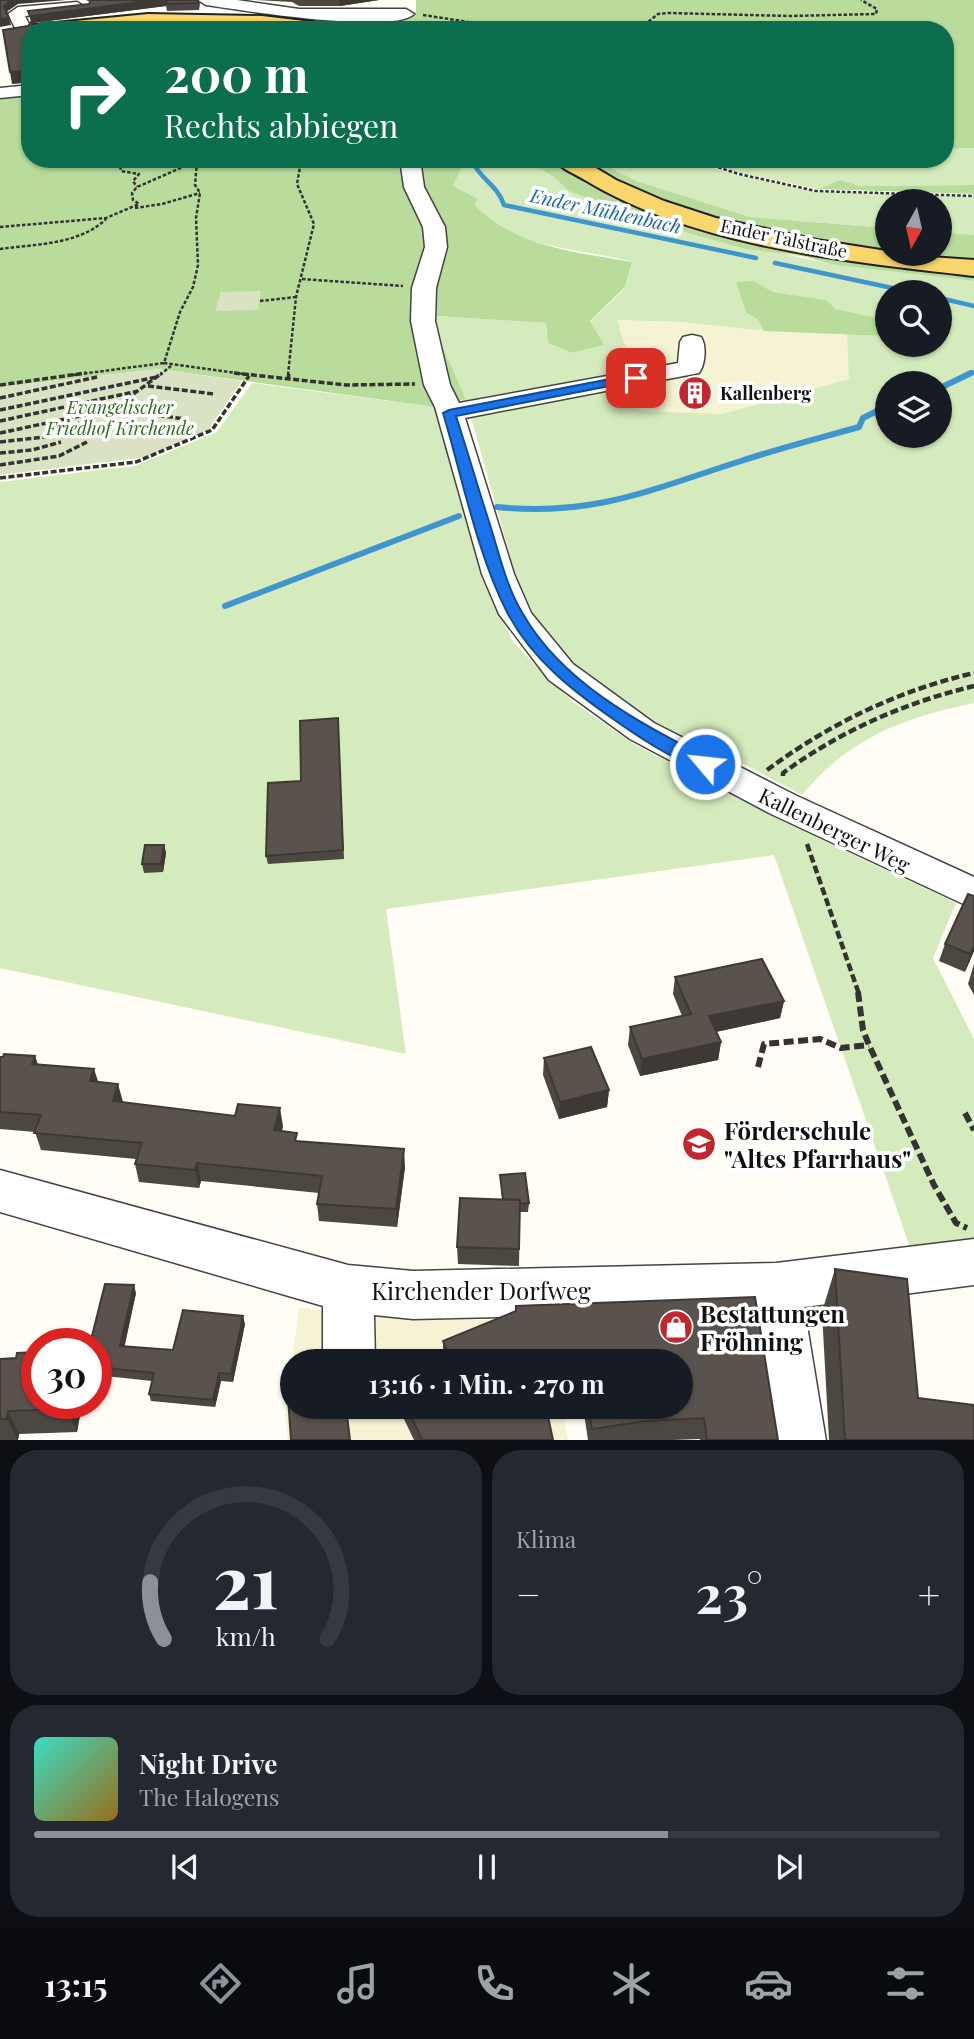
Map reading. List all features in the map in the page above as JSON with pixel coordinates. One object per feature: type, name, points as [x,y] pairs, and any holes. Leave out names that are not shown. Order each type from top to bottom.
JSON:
[{"type":"main road","points":[[131,21],[223,18],[252,21]]},
{"type":"main road","points":[[0,34],[21,36]]},
{"type":"main road","name":"Ender Talstraße","points":[[578,168],[634,196],[689,217],[748,233],[817,247],[974,268]]},
{"type":"street","points":[[206,0],[355,21]]},
{"type":"street","points":[[223,18],[257,8],[320,0]]},
{"type":"street","points":[[21,24],[16,14],[18,12],[84,6]]},
{"type":"street","points":[[379,21],[406,14]]},
{"type":"street","points":[[0,93],[21,91]]},
{"type":"street","name":"Kallenberger Weg","points":[[411,168],[414,187],[434,227],[436,247],[424,288],[424,321],[443,399],[498,574],[515,614],[535,642],[561,672],[642,731],[789,808],[974,894]]},
{"type":"street","points":[[443,399],[690,368],[692,342]]},
{"type":"street","name":"Kirchender Dorfweg","points":[[0,1191],[348,1289],[413,1295],[776,1287],[974,1262]]},
{"type":"street","points":[[776,1287],[799,1440]]},
{"type":"street","points":[[348,1289],[349,1349]]},
{"type":"path","points":[[649,21],[669,13],[789,16],[876,14],[877,9],[861,0]]},
{"type":"path","points":[[406,14],[460,21]]},
{"type":"path","points":[[120,168],[121,171],[139,174],[134,181],[137,187]]},
{"type":"path","points":[[134,208],[139,204],[133,200],[132,193],[137,187],[179,168]]},
{"type":"path","points":[[164,363],[180,312],[193,288],[198,265],[196,218],[200,193],[195,185],[196,168]]},
{"type":"path","points":[[288,380],[296,297],[314,224],[297,184],[300,168]]},
{"type":"path","points":[[720,168],[816,191],[974,196]]},
{"type":"path","points":[[0,227],[106,218],[134,208],[162,204],[200,193]]},
{"type":"path","points":[[0,249],[77,236],[103,223],[106,218]]},
{"type":"path","points":[[302,279],[424,288]]},
{"type":"path","points":[[260,301],[296,297]]},
{"type":"path","points":[[0,385],[164,363],[443,399]]},
{"type":"path","points":[[0,442],[44,437],[90,421],[148,386],[171,366]]},
{"type":"path","points":[[0,478],[136,462],[148,458],[212,430],[249,376]]},
{"type":"path","points":[[0,398],[97,377]]},
{"type":"path","points":[[0,410],[158,377]]},
{"type":"path","points":[[148,386],[214,394]]},
{"type":"path","points":[[0,421],[142,390]]},
{"type":"path","points":[[0,433],[112,410],[192,420]]},
{"type":"path","points":[[0,453],[32,450],[61,442]]},
{"type":"path","points":[[0,465],[59,456],[87,442]]},
{"type":"path","points":[[747,786],[814,735],[861,710],[956,676],[974,673]]},
{"type":"path","points":[[974,686],[896,708],[838,735],[783,774],[789,808],[860,997],[863,1030],[869,1045],[934,1185],[956,1223],[974,1231]]},
{"type":"path","points":[[758,1067],[764,1044],[820,1039],[841,1048],[869,1045]]},
{"type":"path","points":[[965,1113],[974,1130]]},
{"type":"shaded area","points":[[616,320],[681,322],[764,331],[847,333],[850,379],[722,414],[645,411],[630,406],[596,379]]},
{"type":"shaded area","points":[[299,1308],[413,1320],[509,1320],[508,1349],[294,1349]]},
{"type":"shaded area","points":[[285,1419],[564,1419],[568,1440],[288,1440]]},
{"type":"green space","points":[[416,0],[974,0],[974,148],[954,149],[954,21],[386,21],[416,12]]},
{"type":"green space","points":[[21,93],[21,168],[461,168],[453,186],[477,198],[475,205],[509,231],[548,246],[632,262],[625,287],[590,321],[604,345],[572,353],[548,343],[546,323],[436,316],[433,326],[466,399],[435,407],[158,369],[0,387],[0,95]]},
{"type":"green space","points":[[974,148],[974,185],[860,186],[840,180],[818,189],[726,168],[954,168],[954,149]]},
{"type":"green space","points":[[461,168],[536,168],[559,181],[568,191],[685,232],[835,265],[974,281],[974,703],[924,716],[879,733],[839,759],[802,795],[742,763],[652,722],[578,667],[535,618],[515,573],[470,414],[606,387],[630,406],[645,411],[722,414],[849,379],[847,333],[875,335],[875,357],[952,357],[952,280],[875,280],[875,317],[836,309],[826,300],[773,292],[754,281],[757,319],[764,331],[681,322],[617,320],[633,372],[462,407],[458,402],[466,399],[432,326],[436,316],[546,323],[548,343],[572,353],[603,345],[590,322],[625,288],[632,262],[529,240],[492,221],[475,205],[477,198],[453,186]]},
{"type":"green space","points":[[536,168],[566,168],[578,177],[683,220],[875,254],[875,266],[940,266],[974,272],[974,281],[835,265],[802,256],[746,249],[685,232],[568,191],[549,174]]},
{"type":"green space","points":[[590,168],[611,168],[637,181],[750,217],[875,227],[875,248],[793,237],[731,224],[670,206]]},
{"type":"green space","points":[[611,168],[713,168],[816,192],[875,194],[875,227],[750,217],[637,181]]},
{"type":"green space","points":[[840,180],[860,186],[974,185],[974,194],[952,193],[952,189],[818,189]]},
{"type":"green space","points":[[952,196],[974,197],[974,235],[952,233]]},
{"type":"green space","points":[[952,233],[974,235],[974,260],[952,258]]},
{"type":"green space","points":[[754,281],[773,292],[826,300],[836,309],[875,317],[875,336],[764,331],[757,319],[746,312],[736,282]]},
{"type":"green space","points":[[261,291],[258,310],[215,311],[221,292]]},
{"type":"green space","name":"Evangelischer Friedhof Kirchende","points":[[158,369],[242,381],[208,430],[146,457],[0,475],[0,387]]},
{"type":"green space","points":[[252,383],[435,407],[483,573],[497,610],[513,642],[572,701],[632,743],[784,822],[956,903],[933,958],[974,1039],[974,1242],[912,1253],[774,855],[386,909],[406,1054],[0,968],[0,482],[135,466],[217,432]]},
{"type":"building","points":[[0,0],[12,0],[4,6],[9,18],[0,19]]},
{"type":"building","points":[[91,0],[156,0],[30,16],[28,11],[89,4]]},
{"type":"building","points":[[167,0],[198,0],[198,3],[166,4]]},
{"type":"building","points":[[21,27],[21,71],[10,72],[3,30]]},
{"type":"building","points":[[338,718],[343,850],[266,856],[268,783],[301,781],[300,721]]},
{"type":"building","points":[[145,845],[164,845],[161,864],[142,864]]},
{"type":"building","points":[[968,894],[974,896],[974,947],[970,954],[945,944]]},
{"type":"building","points":[[762,959],[784,1001],[709,1016],[721,1042],[642,1059],[630,1027],[691,1014],[675,977]]},
{"type":"building","points":[[591,1047],[609,1090],[560,1102],[544,1058]]},
{"type":"building","points":[[4,1054],[35,1056],[32,1064],[94,1069],[90,1081],[118,1084],[113,1101],[235,1116],[238,1104],[280,1108],[274,1130],[297,1133],[295,1141],[404,1149],[396,1209],[317,1204],[322,1176],[197,1163],[195,1170],[135,1164],[142,1143],[34,1133],[41,1115],[0,1112],[0,1057]]},
{"type":"building","points":[[525,1173],[529,1203],[520,1204],[520,1200],[503,1199],[500,1175]]},
{"type":"building","points":[[460,1198],[520,1200],[519,1249],[457,1247]]},
{"type":"building","points":[[835,1269],[907,1279],[918,1398],[974,1405],[974,1440],[845,1440]]},
{"type":"building","points":[[105,1284],[134,1285],[120,1346],[173,1350],[183,1310],[243,1316],[231,1374],[219,1373],[213,1400],[149,1394],[154,1373],[112,1369],[112,1328],[94,1328]]},
{"type":"building","points":[[755,1297],[778,1440],[707,1440],[704,1418],[693,1419],[693,1349],[446,1349],[443,1341],[516,1311],[516,1306]]},
{"type":"building","points":[[17,1353],[21,1353],[21,1411],[8,1411],[7,1419],[0,1419],[0,1359],[16,1358]]},
{"type":"building","points":[[290,1419],[347,1419],[350,1440],[291,1440]]},
{"type":"building","points":[[412,1419],[549,1419],[553,1440],[422,1440]]},
{"type":"building","points":[[590,1419],[685,1419],[646,1421],[592,1429]]},
{"type":"waterway","name":"Ender Mühlenbach","points":[[477,168],[498,193],[504,205],[756,258]]},
{"type":"waterway","name":"Ender Mühlenbach","points":[[775,263],[875,284]]},
{"type":"waterway","name":"Ender Mühlenbach","points":[[952,301],[974,306]]},
{"type":"waterway","points":[[967,375],[974,372]]},
{"type":"waterway","points":[[952,382],[971,373]]},
{"type":"waterway","points":[[497,507],[564,508],[622,498],[859,427],[863,418],[875,412]]},
{"type":"waterway","points":[[225,606],[459,516]]},
{"type":"place","name":"Kallenberg","points":[[695,393]]},
{"type":"place","name":"Förderschule \"Altes Pfarrhaus\"","points":[[699,1144]]},
{"type":"place","name":"Bestattungen Fröhning","points":[[676,1327]]},
{"type":"route","points":[[636,378],[449,413],[498,574],[515,614],[535,642],[561,672],[594,699],[642,731],[705,764]]}]
